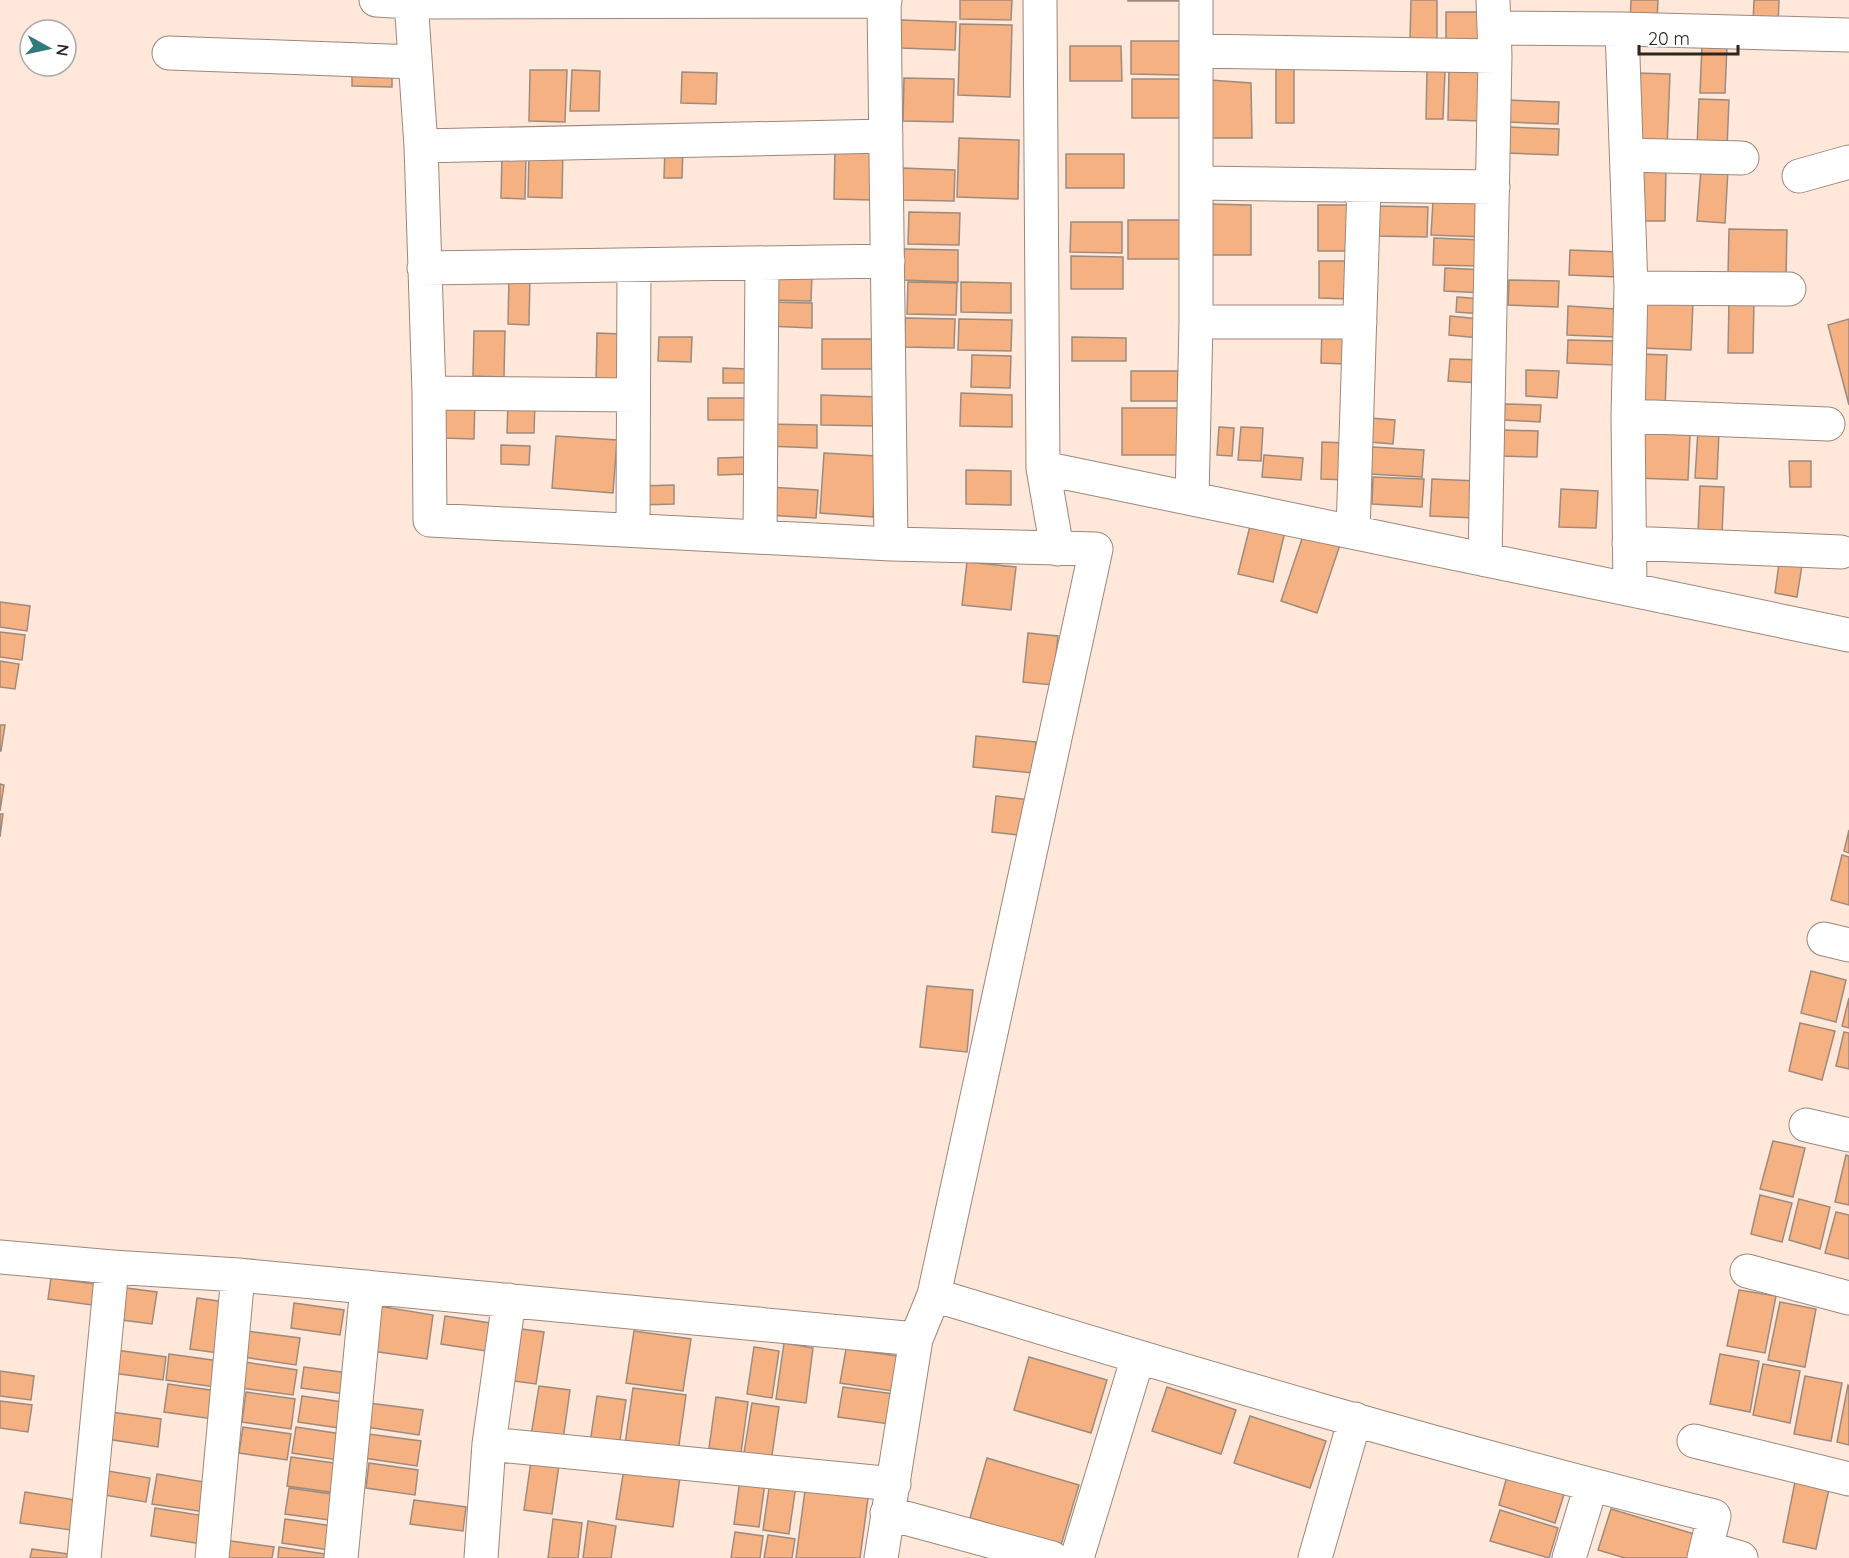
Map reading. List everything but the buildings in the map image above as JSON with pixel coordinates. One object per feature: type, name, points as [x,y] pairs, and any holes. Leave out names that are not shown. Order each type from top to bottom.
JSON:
[{"type":"street","points":[[376,0],[884,1],[891,544]]},
{"type":"street","points":[[1041,0],[1043,468],[1057,549]]},
{"type":"street","points":[[1192,499],[1196,322],[1196,0]]},
{"type":"street","points":[[411,1],[421,146],[429,393],[430,520],[891,544],[1096,549],[934,1295],[916,1339],[881,1558]]},
{"type":"street","points":[[1196,51],[1494,28],[1849,35]]},
{"type":"street","points":[[1485,560],[1494,28]]},
{"type":"street","points":[[1622,29],[1631,288],[1628,416],[1630,590]]},
{"type":"street","points":[[169,53],[416,62]]},
{"type":"street","points":[[421,146],[886,136]]},
{"type":"street","points":[[1627,155],[1742,158]]},
{"type":"street","points":[[1799,176],[1849,162]]},
{"type":"street","points":[[1196,183],[1493,187]]},
{"type":"street","points":[[1353,532],[1364,186]]},
{"type":"street","points":[[424,268],[888,261]]},
{"type":"street","points":[[760,537],[762,263]]},
{"type":"street","points":[[633,530],[634,265]]},
{"type":"street","points":[[1631,288],[1789,289]]},
{"type":"street","points":[[1196,322],[1360,322]]},
{"type":"street","points":[[429,393],[633,395]]},
{"type":"street","points":[[1628,416],[1828,424]]},
{"type":"street","points":[[1043,468],[1849,635]]},
{"type":"street","points":[[1629,543],[1841,552]]},
{"type":"street","points":[[1806,1125],[1849,1135]]},
{"type":"street","points":[[0,1257],[112,1268],[238,1275],[916,1339]]},
{"type":"street","points":[[84,1558],[112,1268]]},
{"type":"street","points":[[1747,1271],[1849,1298]]},
{"type":"street","points":[[212,1558],[238,1275]]},
{"type":"street","points":[[341,1558],[367,1287]]},
{"type":"street","points":[[934,1295],[1138,1357],[1591,1486],[1714,1516],[1705,1553],[1741,1558]]},
{"type":"street","points":[[481,1558],[489,1444],[509,1300]]},
{"type":"street","points":[[1077,1558],[1138,1357]]},
{"type":"street","points":[[1315,1558],[1355,1419]]},
{"type":"street","points":[[1694,1441],[1849,1479]]},
{"type":"street","points":[[489,1444],[891,1499],[1052,1558]]},
{"type":"street","points":[[1569,1558],[1591,1486]]}]
